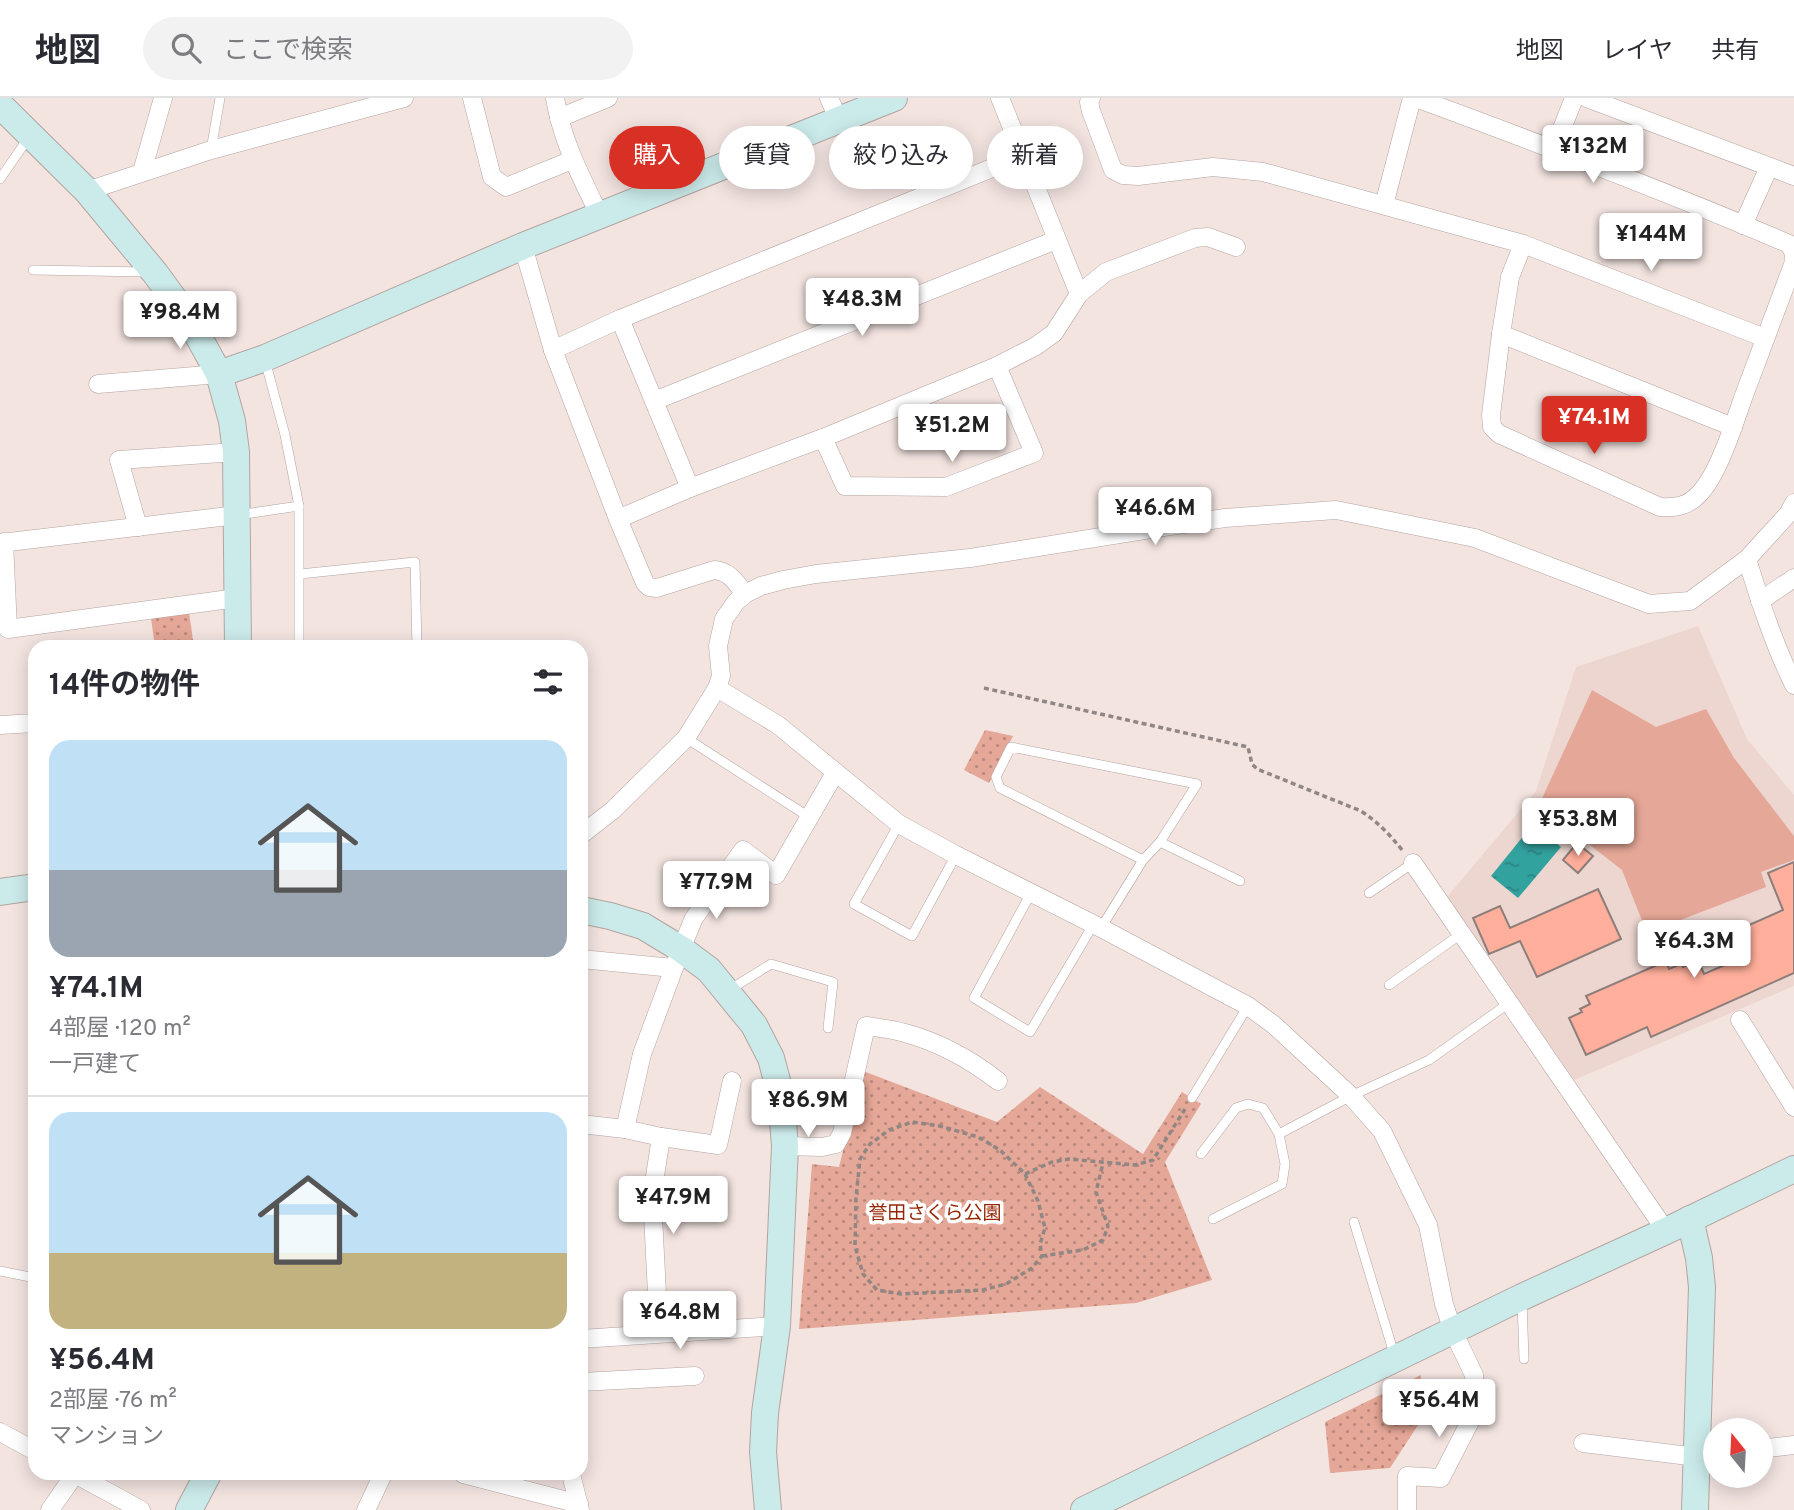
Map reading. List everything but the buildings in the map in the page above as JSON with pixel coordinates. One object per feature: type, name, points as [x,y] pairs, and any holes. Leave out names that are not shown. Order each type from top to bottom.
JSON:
[{"type":"street","points":[[142,172],[163,98]]},
{"type":"street","points":[[87,191],[211,150],[404,98]]},
{"type":"street","points":[[472,98],[492,177],[506,187],[572,160]]},
{"type":"street","points":[[555,98],[572,160],[600,216]]},
{"type":"street","points":[[559,118],[608,98]]},
{"type":"street","points":[[98,384],[219,374],[265,358],[523,246],[600,216],[834,109],[894,98]]},
{"type":"street","points":[[1000,98],[1012,126]]},
{"type":"street","points":[[1091,98],[1091,111],[1114,170],[1123,175],[1138,176],[1213,167],[1263,172],[1523,244],[1765,338]]},
{"type":"street","points":[[1384,205],[1414,98],[1554,149],[1789,244],[1794,260],[1733,427],[1710,482],[1698,496],[1685,505],[1661,507],[1499,434],[1492,427],[1491,415],[1510,277],[1523,244]]},
{"type":"street","points":[[1554,149],[1574,98]]},
{"type":"street","points":[[1587,98],[1794,176]]},
{"type":"street","points":[[0,105],[87,191],[155,273],[190,321],[219,374],[232,421],[236,452],[238,640]]},
{"type":"street","points":[[1743,225],[1769,167]]},
{"type":"street","points":[[552,350],[620,319],[987,170]]},
{"type":"street","points":[[1037,189],[1079,294]]},
{"type":"street","points":[[618,519],[997,366],[1036,346],[1054,333],[1079,294],[1106,272],[1195,238],[1208,237],[1236,247]]},
{"type":"street","points":[[654,401],[1056,240]]},
{"type":"street","points":[[523,246],[552,350],[645,583],[649,587],[657,588],[721,570],[729,574],[745,594]]},
{"type":"street","points":[[620,319],[690,488]]},
{"type":"street","points":[[1501,334],[1733,427]]},
{"type":"street","points":[[823,438],[845,486],[946,487],[1034,453],[997,366]]},
{"type":"street","points":[[138,527],[119,460],[236,452]]},
{"type":"street","points":[[588,829],[612,810],[686,738],[722,676],[718,646],[724,619],[736,602],[761,586],[783,580],[816,574],[970,558],[1225,518],[1336,510],[1475,538],[1650,604],[1690,601],[1747,559],[1794,503]]},
{"type":"street","points":[[237,515],[2,542],[8,629],[237,598]]},
{"type":"street","points":[[1747,559],[1760,601],[1794,685]]},
{"type":"street","points":[[1760,601],[1794,578]]},
{"type":"street","points":[[717,688],[778,725],[900,824],[1248,1006],[1274,1025],[1351,1096],[1382,1131],[1428,1225],[1444,1304],[1453,1331],[1474,1375],[1476,1410],[1441,1478],[1406,1476],[1407,1510]]},
{"type":"street","points":[[0,725],[28,723]]},
{"type":"street","points":[[625,1129],[642,1054],[694,918],[743,850],[776,875],[835,773]]},
{"type":"street","points":[[1413,863],[1666,1231]]},
{"type":"street","points":[[0,892],[28,888]]},
{"type":"street","points":[[588,911],[643,926],[677,958]]},
{"type":"street","points":[[588,959],[677,958],[709,970],[754,1025],[771,1058],[781,1096],[785,1146],[777,1326],[765,1413],[763,1452],[768,1510]]},
{"type":"street","points":[[1740,1020],[1794,1107]]},
{"type":"street","points":[[785,1146],[822,1147],[836,1144],[842,1133],[866,1026],[904,1033],[936,1045],[978,1066],[998,1081]]},
{"type":"street","points":[[588,1125],[719,1145],[732,1082]]},
{"type":"street","points":[[659,1333],[652,1196],[661,1138]]},
{"type":"street","points":[[1084,1510],[1522,1297],[1794,1169]]},
{"type":"street","points":[[1690,1219],[1702,1287],[1705,1418]]},
{"type":"street","points":[[588,1338],[777,1326]]},
{"type":"street","points":[[588,1382],[695,1376]]},
{"type":"street","points":[[0,1432],[28,1447]]},
{"type":"street","points":[[1583,1443],[1703,1456]]},
{"type":"street","points":[[1773,1447],[1794,1445]]},
{"type":"street","points":[[1695,1510],[1703,1471]]},
{"type":"street","points":[[50,1510],[71,1480]]},
{"type":"street","points":[[86,1480],[141,1510]]},
{"type":"street","points":[[189,1510],[205,1480]]},
{"type":"street","points":[[366,1510],[380,1480]]},
{"type":"street","points":[[484,1480],[579,1507],[572,1480]]},
{"type":"lane","points":[[211,150],[220,98]]},
{"type":"lane","points":[[0,179],[30,136]]},
{"type":"lane","points":[[33,271],[155,273]]},
{"type":"lane","points":[[265,358],[285,435],[299,506],[299,640]]},
{"type":"lane","points":[[237,515],[299,506]]},
{"type":"lane","points":[[300,574],[415,562],[417,640]]},
{"type":"lane","points":[[686,738],[809,817]]},
{"type":"lane","points":[[1031,893],[974,998],[1030,1032],[1097,926],[1143,860],[1160,842],[1197,783],[1011,747],[996,777],[1000,788],[1143,860]]},
{"type":"lane","points":[[900,824],[854,904],[912,936],[956,855]]},
{"type":"lane","points":[[1160,842],[1240,881]]},
{"type":"lane","points":[[1369,893],[1413,863]]},
{"type":"lane","points":[[1389,985],[1461,934]]},
{"type":"lane","points":[[727,991],[771,964],[833,982],[828,1028]]},
{"type":"lane","points":[[1279,1133],[1429,1060],[1509,1003]]},
{"type":"lane","points":[[1192,1098],[1248,1006]]},
{"type":"lane","points":[[1202,1154],[1236,1108],[1248,1104],[1263,1108],[1279,1133],[1285,1164],[1282,1184],[1213,1219]]},
{"type":"lane","points":[[1354,1222],[1396,1359]]},
{"type":"lane","points":[[0,1271],[28,1277]]},
{"type":"lane","points":[[1522,1297],[1524,1359]]},
{"type":"path","points":[[984,688],[1248,747],[1252,764],[1257,769],[1361,811],[1374,819],[1413,863]]},
{"type":"path","points":[[1025,1174],[1052,1162],[1069,1159],[1135,1166],[1153,1160],[1192,1098]]},
{"type":"path","points":[[912,1122],[940,1126],[978,1137],[1000,1150],[1025,1174],[1038,1201],[1045,1228],[1040,1244],[1041,1255],[1032,1268],[1006,1284],[983,1290],[901,1294],[877,1290],[863,1274],[855,1246],[860,1159],[870,1144],[889,1130],[912,1122]]},
{"type":"path","points":[[1041,1255],[1083,1250],[1103,1240],[1108,1226],[1096,1192],[1103,1162]]},
{"type":"shaded area","points":[[1698,626],[1747,739],[1794,795],[1794,986],[1574,1080],[1447,897],[1536,791],[1576,667]]},
{"type":"green space","points":[[189,612],[193,640],[154,640],[151,618]]},
{"type":"green space","points":[[1592,690],[1656,727],[1706,709],[1734,758],[1794,836],[1794,860],[1761,872],[1766,887],[1647,933],[1622,870],[1539,805]]},
{"type":"green space","points":[[985,730],[1013,736],[989,783],[964,770]]},
{"type":"green space","name":"誉田さくら公園","points":[[863,1071],[997,1122],[1040,1087],[1143,1154],[1182,1092],[1201,1104],[1165,1162],[1212,1280],[1136,1303],[799,1329],[812,1164],[839,1167]]},
{"type":"green space","points":[[1421,1375],[1418,1425],[1390,1468],[1330,1473],[1325,1422]]},
{"type":"water","points":[[1533,824],[1561,847],[1518,898],[1491,876]]}]
